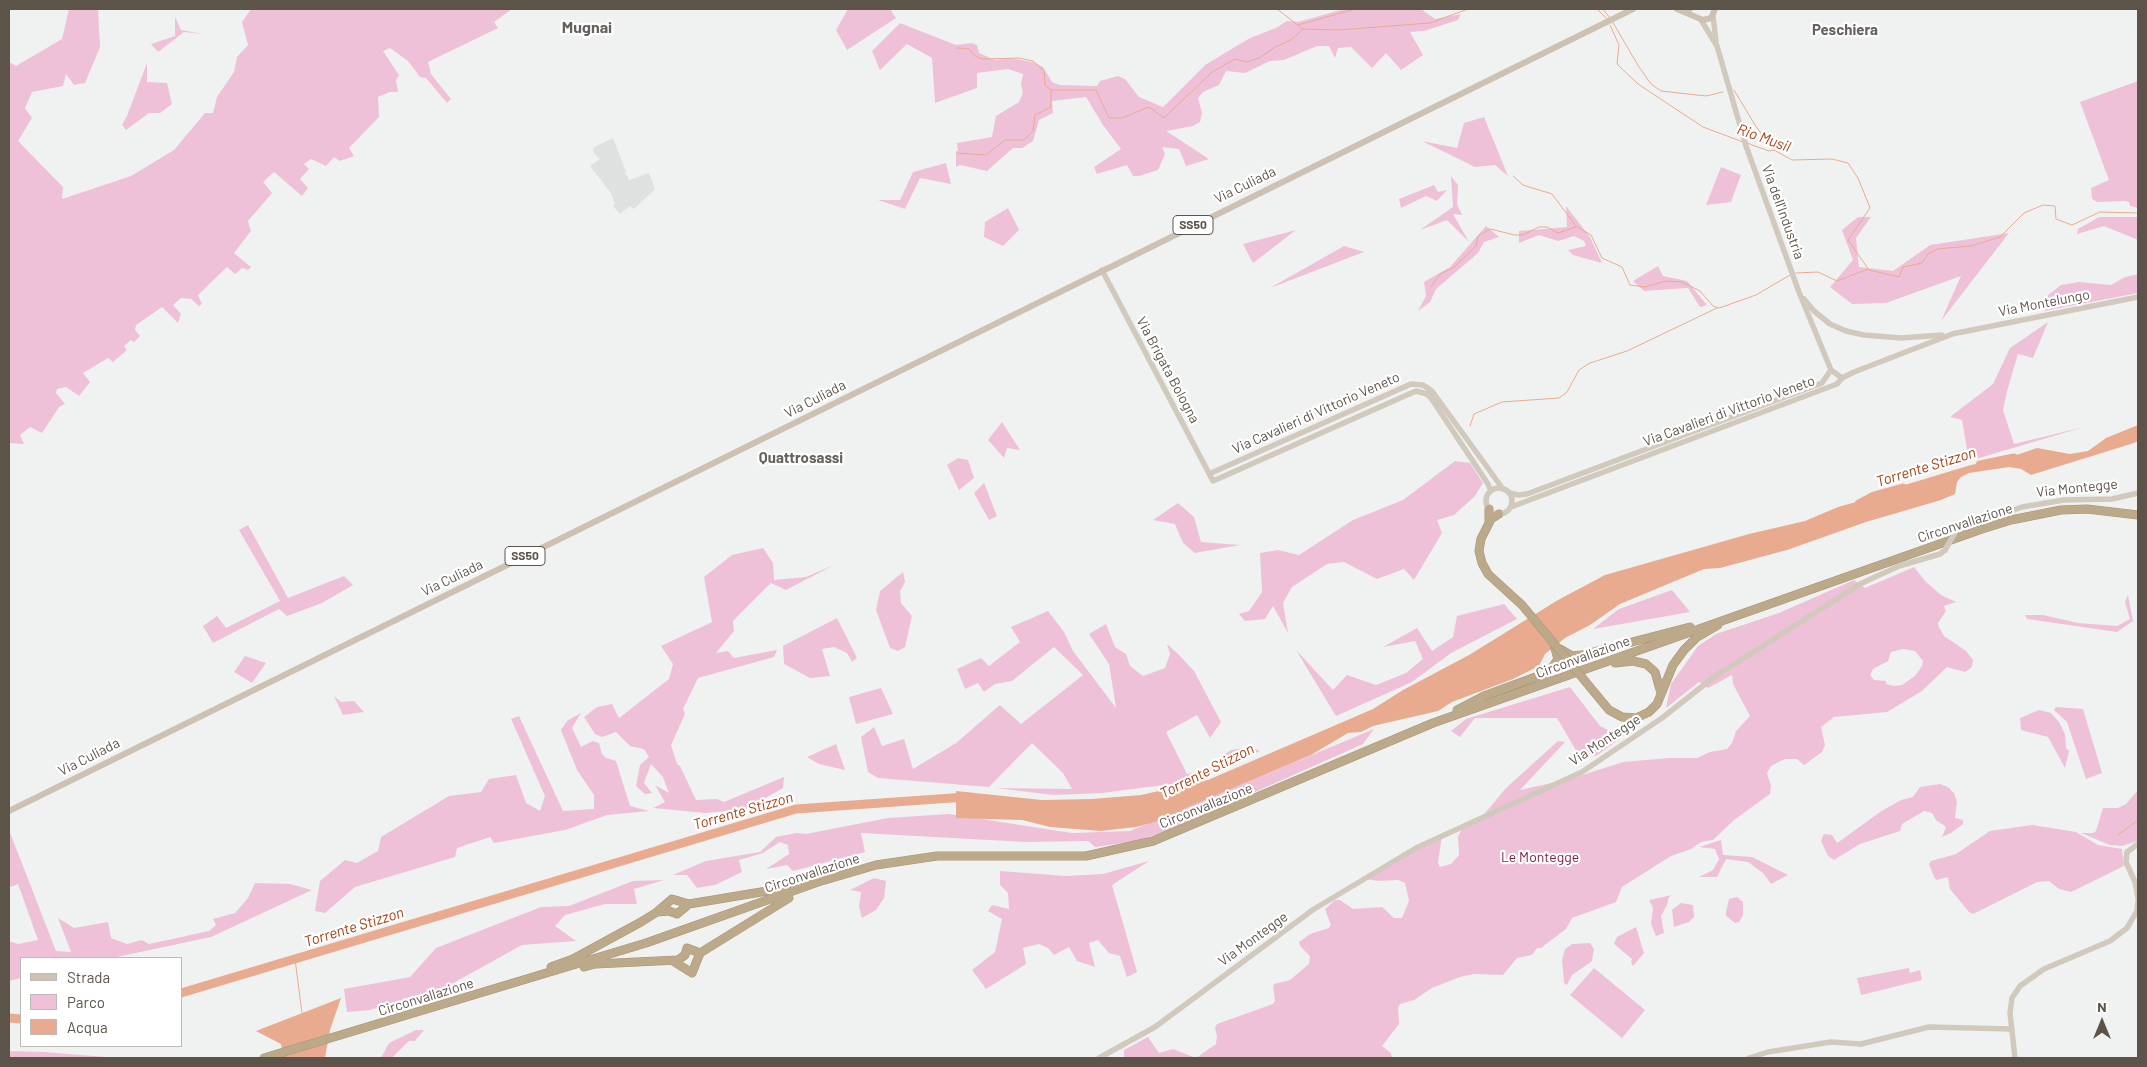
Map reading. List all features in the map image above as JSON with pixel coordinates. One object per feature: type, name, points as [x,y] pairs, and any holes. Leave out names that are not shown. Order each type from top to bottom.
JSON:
[{"type":"highway","points":[[1488,524],[1489,509]]},
{"type":"highway","name":"Circonvallazione","points":[[264,1058],[675,934],[806,886],[876,865],[937,856],[1050,858],[1086,856],[1120,850],[1176,832],[1433,723],[2011,520],[2061,510],[2088,509],[2138,515]]},
{"type":"highway","points":[[1499,514],[1491,519],[1481,539],[1479,551],[1488,574],[1522,605],[1609,710],[1622,717],[1636,718],[1649,712],[1657,704],[1673,665],[1684,650],[1696,638],[1736,615]]},
{"type":"highway","points":[[1554,644],[1572,656],[1722,620]]},
{"type":"highway","points":[[1433,723],[1484,696],[1545,675],[1552,669],[1558,656],[1554,644]]},
{"type":"highway","points":[[1603,664],[1633,661],[1646,664],[1655,672],[1660,684],[1661,694]]},
{"type":"highway","points":[[534,977],[540,970],[573,959],[657,912],[672,899],[689,904],[801,885],[806,886],[802,893],[781,901],[700,953],[692,973],[671,961]]},
{"type":"highway","points":[[657,912],[669,911],[677,914],[689,904]]},
{"type":"highway","points":[[534,977],[595,964],[671,961],[682,958],[686,948],[700,953]]},
{"type":"main road","name":"Via Culiada","points":[[9,811],[278,676],[710,466],[1102,270],[1633,9]]},
{"type":"main road","points":[[1678,9],[1699,19],[1706,20],[1714,11]]},
{"type":"main road","points":[[1695,9],[1699,19]]},
{"type":"street","name":"Via dell'Industria","points":[[1714,11],[1717,46],[1746,146],[1799,292]]},
{"type":"street","name":"Via dell'Industria","points":[[1699,19],[1717,46]]},
{"type":"street","name":"Via Brigata Bologna","points":[[1102,270],[1213,481]]},
{"type":"street","name":"Via Montelungo","points":[[1799,292],[1811,314],[1830,324],[1846,331],[1864,335],[1901,338],[1955,333],[2138,297]]},
{"type":"street","points":[[1811,314],[1831,370],[1842,378]]},
{"type":"street","name":"Via Montelungo","points":[[1842,378],[1955,333]]},
{"type":"street","points":[[1901,338],[1908,342],[1905,352]]},
{"type":"street","name":"Via Cavalieri di Vittorio Veneto","points":[[1510,493],[1518,495],[1527,494],[1822,383],[1831,370]]},
{"type":"street","name":"Via Cavalieri di Vittorio Veneto","points":[[1511,506],[1837,384],[1842,378]]},
{"type":"street","name":"Via Cavalieri di Vittorio Veneto","points":[[1209,474],[1411,384],[1423,386],[1436,395],[1503,489]]},
{"type":"street","name":"Via Cavalieri di Vittorio Veneto","points":[[1213,481],[1416,390],[1427,394],[1431,398],[1491,491]]},
{"type":"street","points":[[1503,489],[1510,493],[1512,499],[1511,506],[1505,513],[1499,514],[1489,509],[1486,499],[1491,491],[1503,489]]},
{"type":"street","name":"Via Montegge","points":[[1099,1058],[1155,1027],[1314,909],[1416,848],[1582,772],[1662,718],[1714,677],[1860,584],[1899,566],[1940,554],[1956,531],[2022,507],[2064,500],[2112,499],[2138,493]]},
{"type":"street","points":[[2015,1058],[2012,1029],[2012,998],[2020,986],[2044,969],[2110,941],[2126,928],[2137,911],[2138,900],[2135,882],[2126,862],[2127,852],[2138,844]]},
{"type":"street","points":[[1749,1058],[1768,1052],[1831,1042],[1861,1044],[1929,1026],[2012,1029]]},
{"type":"shaded area","points":[[613,138],[626,172],[625,175],[627,175],[629,180],[649,173],[655,189],[634,209],[630,206],[620,214],[613,206],[615,204],[611,193],[590,166],[600,159],[593,152],[594,147]]},
{"type":"green space","points":[[69,9],[98,9],[100,47],[85,83],[74,85],[66,74],[63,86],[32,92],[25,108],[32,118],[18,141],[63,187],[62,199],[131,176],[174,150],[205,113],[213,113],[217,97],[234,72],[237,57],[248,45],[242,22],[251,9],[512,9],[494,22],[498,28],[428,62],[431,74],[451,99],[447,103],[426,78],[420,77],[408,61],[390,48],[383,51],[399,75],[396,80],[398,92],[390,92],[378,97],[379,117],[349,148],[354,156],[340,161],[334,157],[326,166],[311,159],[304,164],[309,169],[300,179],[308,188],[302,196],[274,172],[263,182],[272,193],[248,221],[251,231],[234,253],[251,267],[248,270],[242,268],[235,274],[227,267],[198,295],[202,304],[199,306],[191,299],[181,298],[173,305],[181,314],[178,323],[162,307],[136,325],[135,330],[140,336],[134,342],[131,340],[124,346],[127,350],[113,362],[108,358],[83,373],[90,382],[79,396],[66,387],[57,389],[56,393],[65,404],[59,407],[42,433],[30,427],[20,435],[24,444],[9,443],[9,62],[16,66],[62,39]]},
{"type":"green space","points":[[848,9],[890,9],[896,18],[847,50],[836,30]]},
{"type":"green space","points":[[1344,9],[1421,9],[1435,19],[1461,14],[1458,20],[1424,31],[1410,32],[1423,55],[1401,70],[1386,53],[1372,68],[1351,47],[1338,48],[1335,58],[1329,46],[1317,46],[1284,60],[1270,61],[1245,73],[1226,71],[1219,85],[1203,92],[1198,98],[1202,113],[1200,122],[1193,126],[1166,131],[1209,159],[1186,166],[1179,149],[1162,147],[1165,154],[1158,170],[1139,176],[1133,176],[1127,165],[1097,174],[1094,167],[1121,149],[1103,125],[1086,97],[1052,101],[1053,113],[1039,120],[1033,141],[1022,148],[1013,148],[987,171],[960,165],[956,167],[957,143],[992,137],[996,116],[1019,102],[1023,93],[1021,84],[1023,74],[1008,69],[977,73],[977,88],[935,103],[932,58],[907,44],[880,70],[872,51],[900,23],[956,45],[972,43],[977,45],[979,53],[995,60],[1010,58],[1033,62],[1043,67],[1052,82],[1059,85],[1097,86],[1100,81],[1118,76],[1125,79],[1139,97],[1163,107],[1205,65],[1250,38],[1276,28],[1287,21],[1298,22]]},
{"type":"green space","points":[[175,17],[181,30],[203,34],[184,32],[158,52],[151,44],[175,36]]},
{"type":"green space","points":[[147,63],[147,82],[167,83],[172,104],[160,113],[149,113],[126,130],[122,125]]},
{"type":"green space","points":[[2138,81],[2138,208],[2130,206],[2129,202],[2125,201],[2097,202],[2092,199],[2091,188],[2109,180],[2080,102]]},
{"type":"green space","points":[[1484,117],[1508,176],[1495,165],[1475,167],[1422,141],[1457,148],[1464,123]]},
{"type":"green space","points":[[946,163],[951,184],[920,178],[905,209],[878,200],[900,200],[913,172]]},
{"type":"green space","points":[[1721,167],[1741,175],[1731,202],[1706,205]]},
{"type":"green space","points":[[1451,176],[1458,185],[1457,204],[1462,215],[1453,214],[1469,242],[1447,220],[1420,230],[1453,207]]},
{"type":"green space","points":[[1434,185],[1438,192],[1447,190],[1437,201],[1426,196],[1401,208],[1399,199]]},
{"type":"green space","points":[[1566,206],[1590,237],[1602,263],[1573,255],[1568,250],[1586,246],[1584,241],[1574,236],[1558,241],[1539,235],[1519,243],[1519,231],[1567,227]]},
{"type":"green space","points":[[1008,208],[1019,230],[1003,246],[984,237],[985,222]]},
{"type":"green space","points":[[1858,217],[1871,217],[1856,238],[1859,267],[1893,271],[1930,245],[2009,233],[1941,321],[1961,276],[1886,303],[1852,304],[1830,287],[1853,260],[1842,230]]},
{"type":"green space","points":[[2099,217],[2138,217],[2138,240],[2104,226],[2077,234],[2078,229]]},
{"type":"green space","points":[[1486,226],[1499,237],[1484,242],[1478,253],[1436,289],[1430,302],[1418,311],[1426,296],[1424,282],[1450,267]]},
{"type":"green space","points":[[1296,230],[1253,263],[1243,244]]},
{"type":"green space","points":[[1344,246],[1364,252],[1270,288]]},
{"type":"green space","points":[[1658,266],[1663,276],[1687,281],[1707,305],[1700,307],[1688,288],[1644,291],[1633,281]]},
{"type":"green space","points":[[2138,274],[2138,293],[2044,311],[2047,296],[2061,285],[2079,282],[2111,285],[2125,277]]},
{"type":"green space","points":[[2048,322],[2033,358],[2018,354],[2007,391],[2003,410],[2014,444],[2084,427],[1969,461],[1962,420],[1950,417],[1993,384],[2010,348]]},
{"type":"green space","points":[[1002,422],[1020,450],[1007,448],[1004,458],[988,440]]},
{"type":"green space","points":[[958,458],[968,460],[974,478],[959,490],[947,465]]},
{"type":"green space","points":[[1455,461],[1470,463],[1483,483],[1475,496],[1454,515],[1437,520],[1442,533],[1414,580],[1404,569],[1377,579],[1344,562],[1327,564],[1292,587],[1283,603],[1288,633],[1273,606],[1265,619],[1245,621],[1239,614],[1249,611],[1262,592],[1260,553],[1278,550],[1299,555],[1353,520],[1403,500]]},
{"type":"green space","points":[[984,483],[997,516],[989,520],[974,493]]},
{"type":"green space","points":[[1178,503],[1194,517],[1201,542],[1240,545],[1195,553],[1183,543],[1175,524],[1153,520]]},
{"type":"green space","points":[[248,525],[288,598],[344,576],[353,585],[322,603],[287,616],[279,609],[213,643],[203,626],[217,616],[226,628],[280,601],[239,530]]},
{"type":"green space","points":[[763,548],[773,563],[774,580],[806,577],[836,564],[786,590],[771,583],[733,621],[734,631],[716,653],[728,651],[734,658],[777,650],[774,657],[698,678],[683,709],[685,714],[671,745],[677,764],[680,766],[696,800],[717,799],[724,802],[784,777],[783,788],[746,809],[705,813],[653,808],[665,802],[655,785],[669,793],[663,777],[651,764],[644,783],[652,793],[645,794],[636,786],[640,765],[649,757],[644,749],[630,746],[616,732],[602,737],[595,734],[584,717],[597,707],[612,704],[619,718],[669,679],[673,664],[661,646],[712,622],[704,577],[732,555]]},
{"type":"green space","name":"Le Montegge","points":[[1914,567],[1926,582],[1941,595],[1956,602],[1944,606],[1946,611],[1938,623],[1944,636],[1966,651],[1973,660],[1972,667],[1965,672],[1947,667],[1922,691],[1887,712],[1834,717],[1821,727],[1825,745],[1822,752],[1804,765],[1797,759],[1785,759],[1771,766],[1767,773],[1771,786],[1770,794],[1734,820],[1713,840],[1701,842],[1691,849],[1671,856],[1622,887],[1616,902],[1572,918],[1566,929],[1541,948],[1537,948],[1532,955],[1517,958],[1503,975],[1474,974],[1460,977],[1432,988],[1414,1000],[1400,1004],[1398,1008],[1399,1024],[1382,1046],[1391,1053],[1392,1058],[1196,1058],[1216,1044],[1215,1028],[1217,1024],[1273,1004],[1275,1001],[1274,984],[1290,980],[1309,964],[1310,956],[1300,946],[1299,942],[1310,934],[1329,928],[1331,925],[1325,909],[1335,900],[1340,900],[1353,909],[1382,907],[1394,918],[1402,918],[1409,901],[1405,883],[1398,880],[1378,881],[1365,879],[1442,835],[1438,863],[1440,867],[1451,864],[1459,855],[1458,837],[1463,826],[1481,818],[1506,788],[1558,741],[1565,742],[1520,790],[1570,779],[1623,762],[1669,758],[1697,758],[1710,752],[1727,749],[1732,743],[1736,731],[1750,716],[1733,684],[1732,675],[1708,688],[1699,682],[1666,708],[1671,684],[1698,646],[1716,634],[1779,613],[1854,580],[1865,588]],"holes":[[[1903,649],[1915,651],[1923,661],[1922,666],[1915,676],[1902,685],[1886,684],[1886,681],[1874,680],[1870,675],[1873,669],[1888,661],[1891,652]]]},
{"type":"green space","points":[[903,572],[905,582],[900,591],[901,603],[912,616],[905,647],[898,651],[890,648],[876,610],[880,591]]},
{"type":"green space","points":[[1672,590],[1690,612],[1593,629],[1619,609]]},
{"type":"green space","points":[[2128,595],[2133,621],[2117,632],[2027,619],[2025,615],[2043,615],[2078,623],[2117,626],[2130,619],[2125,602]]},
{"type":"green space","points":[[1504,604],[1517,619],[1451,653],[1412,682],[1336,716],[1296,650],[1333,690],[1347,675],[1376,685],[1406,673],[1423,659],[1415,641],[1383,647],[1417,628],[1432,651],[1453,637],[1457,616]]},
{"type":"green space","points":[[1048,611],[1064,632],[1073,651],[1116,708],[1109,664],[1089,634],[1106,624],[1115,647],[1126,654],[1130,666],[1143,676],[1165,668],[1170,654],[1167,644],[1179,655],[1194,671],[1221,722],[1210,738],[1197,715],[1166,732],[1187,774],[1216,766],[1218,768],[1179,783],[1102,793],[1053,795],[996,788],[1072,789],[1063,773],[1032,743],[989,787],[878,778],[868,772],[861,737],[874,727],[882,746],[904,739],[913,769],[956,743],[1000,705],[1021,724],[1083,675],[1054,647],[1012,681],[995,684],[984,692],[978,683],[965,689],[957,669],[981,658],[989,666],[1020,642],[1011,627]]},
{"type":"green space","points":[[837,618],[857,658],[852,662],[847,653],[834,647],[822,649],[830,676],[810,678],[784,664],[783,646]]},
{"type":"green space","points":[[245,656],[266,663],[252,683],[234,672]]},
{"type":"green space","points":[[1570,687],[1600,726],[1614,733],[1639,725],[1596,756],[1578,754],[1557,718],[1475,718],[1460,737],[1451,731],[1466,719]]},
{"type":"green space","points":[[881,688],[893,714],[856,724],[849,697]]},
{"type":"green space","points":[[334,696],[341,702],[354,701],[364,712],[343,715]]},
{"type":"green space","points":[[2056,707],[2083,709],[2102,773],[2086,779],[2067,722],[2054,710]]},
{"type":"green space","points":[[2039,710],[2051,713],[2059,722],[2065,734],[2066,748],[2069,751],[2065,768],[2048,737],[2021,730],[2020,718]]},
{"type":"green space","points":[[581,713],[572,728],[581,747],[593,741],[599,743],[602,754],[606,758],[616,761],[630,806],[649,811],[607,815],[565,830],[494,843],[490,837],[457,848],[455,857],[355,887],[325,913],[315,911],[320,881],[345,860],[357,863],[378,851],[381,837],[449,796],[481,792],[489,779],[516,775],[526,803],[540,811],[545,796],[511,719],[519,716],[563,811],[594,809],[594,795],[577,770],[561,730],[567,721]]},
{"type":"green space","points":[[1374,729],[1363,744],[1172,829],[1137,841],[1095,847],[1088,841],[1026,842],[861,833],[865,852],[793,871],[787,865],[766,869],[789,854],[788,845],[780,842],[763,853],[739,860],[742,872],[715,885],[697,888],[687,875],[673,875],[706,861],[760,852],[776,837],[797,833],[806,834],[888,818],[949,814],[1072,833],[1130,831]]},
{"type":"green space","points":[[836,744],[845,770],[819,764],[807,757]]},
{"type":"green space","points":[[1251,747],[1260,751],[1227,765],[1221,757],[1231,750]]},
{"type":"green space","points":[[1940,784],[1948,787],[1954,793],[1957,802],[1955,818],[1963,820],[1963,824],[1951,833],[1942,837],[1946,827],[1936,820],[1932,813],[1924,811],[1902,824],[1900,831],[1860,844],[1834,860],[1828,856],[1821,841],[1824,834],[1832,835],[1837,843],[1880,812],[1901,800],[1913,797],[1920,787]]},
{"type":"green space","points":[[2138,790],[2138,841],[2122,846],[2110,845],[2081,833],[2093,833],[2096,831],[2103,808],[2118,808],[2126,804]]},
{"type":"green space","points":[[2032,825],[2076,832],[2098,845],[2122,849],[2124,866],[2071,892],[2059,889],[2049,881],[2037,882],[1973,914],[1969,912],[1950,889],[1948,877],[1936,880],[1934,877],[1929,864],[1931,861],[1956,854],[1990,831]]},
{"type":"green space","points":[[9,830],[56,951],[71,952],[58,918],[74,928],[108,922],[111,938],[127,944],[142,940],[149,944],[209,931],[216,925],[213,919],[235,913],[248,898],[255,883],[290,884],[312,890],[211,937],[117,957],[20,957],[20,978],[9,981],[9,941],[18,944],[38,940],[18,884],[11,887],[9,882]]},
{"type":"green space","points":[[1721,840],[1723,855],[1752,857],[1788,875],[1771,884],[1763,873],[1748,862],[1726,859],[1717,877],[1699,877],[1713,870],[1719,859],[1715,849],[1699,847]]},
{"type":"green space","points":[[1149,861],[1112,885],[1137,972],[1127,977],[1120,956],[1109,953],[1098,940],[1089,943],[1095,967],[1077,961],[1069,947],[1054,955],[1048,948],[1039,944],[1023,948],[1026,964],[986,989],[972,970],[995,952],[1002,919],[988,911],[992,905],[1009,909],[1008,893],[1000,885],[1000,871],[1066,876],[1103,874]]},
{"type":"green space","points":[[874,878],[886,881],[884,898],[876,910],[862,918],[859,907],[861,892],[850,890]]},
{"type":"green space","points":[[664,880],[634,889],[637,904],[605,904],[565,915],[555,926],[576,941],[522,945],[446,987],[370,1010],[347,1012],[344,989],[410,977],[436,948],[541,907],[569,906],[633,881]]},
{"type":"green space","points":[[1672,895],[1669,897],[1661,916],[1664,933],[1656,936],[1651,924],[1653,908],[1649,900]]},
{"type":"green space","points":[[1737,897],[1743,902],[1743,915],[1739,922],[1735,923],[1726,916],[1726,912],[1729,899]]},
{"type":"green space","points":[[1681,903],[1693,905],[1694,917],[1689,922],[1674,927],[1672,910]]},
{"type":"green space","points":[[1636,927],[1644,953],[1633,966],[1632,959],[1614,944],[1617,937]]},
{"type":"green space","points":[[1590,943],[1594,949],[1592,961],[1572,975],[1567,985],[1564,983],[1562,960],[1565,949],[1572,944]]},
{"type":"green space","points":[[1594,968],[1645,1010],[1622,1038],[1570,995]]},
{"type":"green space","points":[[1909,968],[1910,973],[1920,970],[1922,980],[1861,995],[1857,978]]},
{"type":"green space","points":[[416,1030],[424,1030],[415,1041],[409,1041],[392,1058],[381,1058],[389,1043]]},
{"type":"green space","points":[[1148,1037],[1159,1053],[1173,1049],[1196,1058],[1124,1058],[1124,1050]]},
{"type":"green space","points":[[9,1051],[45,1052],[119,1058],[9,1058]]},
{"type":"water","points":[[2138,425],[2138,441],[2134,443],[2031,475],[2021,469],[2009,467],[1969,473],[1961,477],[1957,482],[1955,494],[1941,500],[1866,522],[1787,550],[1720,568],[1704,569],[1620,604],[1590,625],[1565,638],[1545,654],[1539,666],[1513,679],[1452,702],[1438,711],[1373,726],[1361,732],[1348,733],[1311,755],[1186,808],[1166,819],[1136,827],[1101,831],[1050,827],[1022,820],[956,818],[956,791],[1042,800],[1092,799],[1141,795],[1208,780],[1373,709],[1403,690],[1469,655],[1558,600],[1605,575],[1749,534],[1805,521],[1838,507],[1882,495],[1898,487],[1971,465],[2008,458],[2037,448],[2070,454],[2088,451],[2106,438]]},
{"type":"water","points":[[341,998],[330,1030],[325,1058],[283,1058],[281,1044],[256,1031]]},
{"type":"waterway","name":"Rio Musil","points":[[1277,9],[1303,29],[1338,30],[1430,23],[1468,9]]},
{"type":"waterway","points":[[1298,25],[1355,9]]},
{"type":"waterway","name":"Rio Musil","points":[[1597,9],[1607,19]]},
{"type":"waterway","points":[[1603,9],[1610,18]]},
{"type":"waterway","points":[[1612,21],[1639,67],[1651,84],[1661,91],[1706,96],[1723,92]]},
{"type":"waterway","name":"Rio Musil","points":[[1610,25],[1619,45],[1617,64],[1638,84],[1703,127],[1743,142]]},
{"type":"waterway","points":[[957,48],[969,49],[975,56],[982,59],[1019,58],[1033,61],[1044,71],[1045,85],[1051,90],[1096,90],[1109,118],[1122,118],[1149,107],[1164,118],[1212,72],[1235,59],[1247,62],[1259,58],[1275,47],[1291,40],[1303,29]]},
{"type":"waterway","points":[[957,153],[986,155],[1005,140],[1024,140],[1033,131],[1035,115],[1051,107],[1051,90]]},
{"type":"waterway","points":[[1734,90],[1755,125],[1773,149]]},
{"type":"waterway","name":"Rio Musil","points":[[1747,143],[1769,151],[1774,150],[1792,160],[1832,159],[1848,163],[1858,178],[1870,208],[1848,240],[1869,270],[1899,277],[1903,267],[1922,263],[1928,254],[1937,249],[1971,246],[2000,237],[2024,213],[2043,205],[2055,206],[2056,219],[2072,225],[2100,212],[2138,213]]},
{"type":"waterway","points":[[1513,176],[1523,185],[1552,194],[1576,226],[1591,235],[1602,258],[1622,267],[1630,285],[1645,287],[1666,281],[1682,282],[1700,291],[1713,306],[1719,308],[1756,295],[1790,275]]},
{"type":"waterway","points":[[1431,287],[1440,274],[1453,268],[1476,246],[1478,236],[1490,229],[1523,235],[1539,227],[1547,227],[1558,233],[1576,227]]},
{"type":"waterway","points":[[1796,273],[1818,272],[1837,281],[1868,269]]},
{"type":"waterway","points":[[1470,426],[1474,414],[1502,402],[1559,398],[1567,392],[1579,370],[1590,363],[1627,351],[1717,308]]},
{"type":"waterway","name":"Torrente Stizzon","points":[[1980,465],[2014,458]]},
{"type":"waterway","name":"Torrente Stizzon","points":[[1859,504],[1874,496],[1903,488]]},
{"type":"waterway","name":"Torrente Stizzon","points":[[182,993],[796,809],[966,797]]},
{"type":"waterway","points":[[2118,835],[2138,820]]},
{"type":"waterway","points":[[295,959],[302,1013]]},
{"type":"waterway","name":"Torrente Stizzon","points":[[9,1018],[20,1019]]},
{"type":"district","name":"Mugnai","points":[[587,28]]},
{"type":"district","name":"Peschiera","points":[[1845,30]]},
{"type":"district","name":"Quattrosassi","points":[[801,458]]}]
